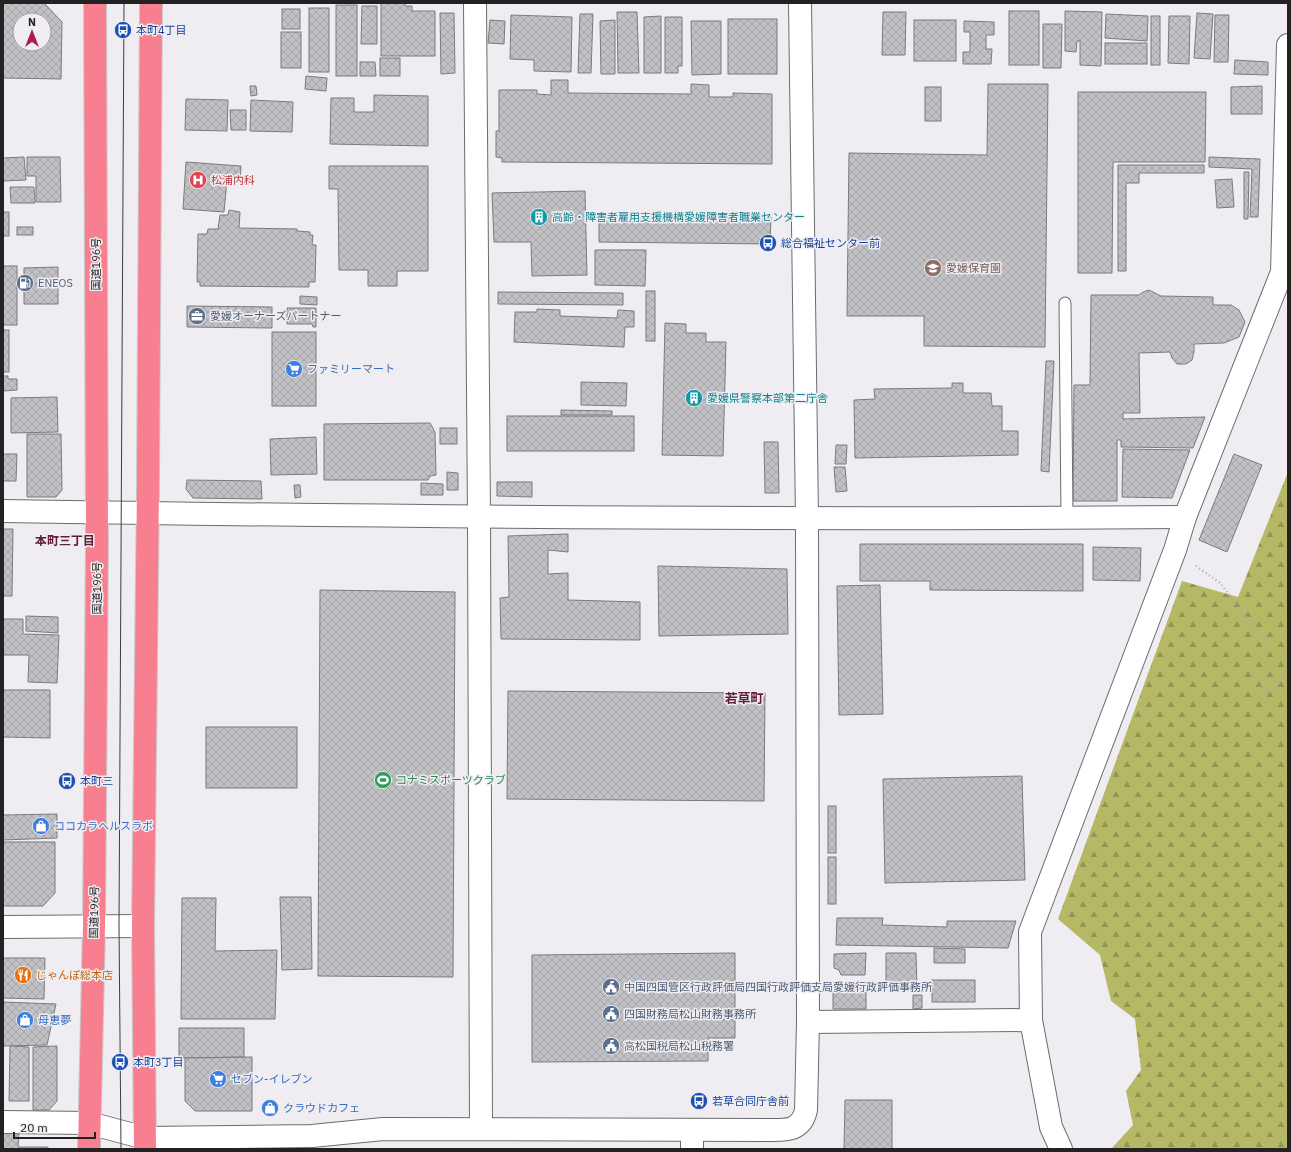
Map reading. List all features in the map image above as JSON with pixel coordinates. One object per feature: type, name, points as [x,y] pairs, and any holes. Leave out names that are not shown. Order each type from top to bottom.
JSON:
[{"type":"highway","name":"国道196号","points":[[90,1149],[94,926],[97,513],[95,3]]},
{"type":"highway","points":[[145,1144],[143,926],[151,3]]},
{"type":"street","points":[[475,3],[479,517],[481,1129]]},
{"type":"street","points":[[3,1122],[90,1123],[145,1144],[312,1136],[383,1129],[481,1129],[692,1140],[765,1130],[790,1129],[800,1123],[806,1110],[808,1022],[807,518],[800,3]]},
{"type":"street","points":[[1060,1149],[1051,1127],[1031,1020],[1030,932],[1175,550],[1185,517],[1282,272],[1288,45]]},
{"type":"street","points":[[3,511],[479,517],[1185,517]]},
{"type":"street","points":[[3,927],[143,926]]},
{"type":"street","points":[[808,1022],[1031,1020]]},
{"type":"lane","points":[[1065,304],[1066,518]]},
{"type":"path","points":[[1175,550],[1220,584],[1267,644],[1261,681],[1264,694],[1270,692],[1281,679],[1288,660]]},
{"type":"green space","points":[[1288,472],[1288,1149],[1111,1149],[1133,1125],[1126,1091],[1141,1070],[1135,1019],[1111,1001],[1100,955],[1058,919],[1182,581],[1238,597]]},
{"type":"building","points":[[3,3],[44,3],[62,22],[61,79],[3,78]]},
{"type":"building","points":[[381,3],[405,3],[405,6],[412,6],[412,11],[435,11],[435,56],[381,56]]},
{"type":"building","points":[[336,5],[357,5],[357,76],[336,76]]},
{"type":"building","points":[[362,6],[377,6],[377,44],[361,44]]},
{"type":"building","points":[[309,8],[329,8],[329,72],[309,72]]},
{"type":"building","points":[[282,9],[300,9],[300,29],[282,29]]},
{"type":"building","points":[[1009,11],[1039,11],[1039,65],[1009,65]]},
{"type":"building","points":[[1065,11],[1102,12],[1101,66],[1080,65],[1080,41],[1077,41],[1076,52],[1065,51]]},
{"type":"building","points":[[617,12],[637,12],[639,73],[618,73]]},
{"type":"building","points":[[883,12],[906,12],[905,55],[882,55]]},
{"type":"building","points":[[440,13],[454,13],[455,73],[441,74]]},
{"type":"building","points":[[1197,13],[1213,14],[1210,59],[1194,58]]},
{"type":"building","points":[[580,14],[593,14],[591,73],[578,73]]},
{"type":"building","points":[[1106,14],[1148,16],[1147,41],[1105,38]]},
{"type":"building","points":[[511,15],[572,17],[571,72],[534,71],[534,60],[510,59]]},
{"type":"building","points":[[1215,15],[1229,15],[1228,62],[1214,62]]},
{"type":"building","points":[[661,16],[661,73],[644,73],[644,17]]},
{"type":"building","points":[[1151,16],[1160,16],[1160,65],[1151,65]]},
{"type":"building","points":[[1169,16],[1190,16],[1189,64],[1168,63]]},
{"type":"building","points":[[665,17],[682,17],[682,66],[678,66],[678,73],[665,73]]},
{"type":"building","points":[[728,19],[777,19],[777,74],[728,74]]},
{"type":"building","points":[[490,20],[505,21],[504,44],[488,43]]},
{"type":"building","points":[[615,20],[615,74],[601,74],[600,21]]},
{"type":"building","points":[[914,20],[956,20],[956,61],[914,61]]},
{"type":"building","points":[[691,21],[721,21],[721,74],[692,75]]},
{"type":"building","points":[[964,21],[994,22],[994,35],[986,35],[986,49],[992,49],[991,64],[963,64],[963,52],[970,52],[970,32],[964,32]]},
{"type":"building","points":[[1043,24],[1062,24],[1061,68],[1043,68]]},
{"type":"building","points":[[281,32],[301,32],[301,68],[281,68]]},
{"type":"building","points":[[1105,43],[1147,43],[1147,64],[1105,64]]},
{"type":"building","points":[[380,58],[400,58],[400,76],[380,76]]},
{"type":"building","points":[[1235,60],[1268,62],[1268,75],[1234,74]]},
{"type":"building","points":[[360,62],[375,62],[376,76],[360,76]]},
{"type":"building","points":[[306,76],[327,78],[326,91],[305,89]]},
{"type":"building","points":[[551,80],[568,80],[568,93],[691,94],[691,84],[709,85],[709,97],[733,97],[733,93],[772,94],[772,164],[502,162],[502,158],[496,157],[496,131],[499,131],[499,90],[537,90],[537,94],[551,95]]},
{"type":"building","points":[[988,84],[1048,84],[1045,347],[924,346],[924,316],[847,316],[849,153],[987,155]]},
{"type":"building","points":[[250,86],[256,86],[257,95],[251,96]]},
{"type":"building","points":[[1262,86],[1262,114],[1231,114],[1231,87]]},
{"type":"building","points":[[925,87],[941,87],[941,121],[925,121]]},
{"type":"building","points":[[1078,92],[1206,92],[1205,162],[1113,162],[1112,273],[1078,273]]},
{"type":"building","points":[[374,95],[428,96],[428,146],[330,144],[331,98],[354,98],[354,112],[374,112]]},
{"type":"building","points":[[186,99],[228,100],[227,131],[185,130]]},
{"type":"building","points":[[251,100],[293,102],[292,132],[250,131]]},
{"type":"building","points":[[230,110],[246,110],[246,130],[231,130]]},
{"type":"building","points":[[24,157],[26,180],[3,181],[3,158]]},
{"type":"building","points":[[27,157],[60,157],[61,202],[36,202],[36,176],[27,176]]},
{"type":"building","points":[[1209,157],[1260,159],[1258,217],[1250,217],[1252,169],[1209,167]]},
{"type":"building","points":[[186,162],[241,166],[240,180],[227,180],[224,212],[183,209]]},
{"type":"building","points":[[1118,165],[1204,165],[1204,173],[1139,173],[1139,183],[1126,183],[1126,271],[1118,271]]},
{"type":"building","points":[[329,166],[428,166],[428,271],[397,271],[397,286],[368,286],[368,270],[339,270],[338,189],[329,189]]},
{"type":"building","points":[[1244,172],[1249,172],[1248,219],[1244,219]]},
{"type":"building","points":[[1232,179],[1234,207],[1217,208],[1215,180]]},
{"type":"building","points":[[10,187],[34,187],[35,203],[11,203]]},
{"type":"building","name":"高齢・障害者雇用支援機構愛媛障害者職業センター","points":[[585,191],[587,275],[532,276],[531,242],[494,242],[492,193]]},
{"type":"building","points":[[229,210],[240,212],[239,228],[297,229],[297,231],[310,232],[310,235],[313,235],[312,245],[316,245],[315,282],[309,282],[309,287],[200,286],[200,282],[197,282],[198,234],[207,234],[208,229],[218,229],[220,215],[228,215]]},
{"type":"building","points":[[3,212],[9,212],[9,236],[3,236]]},
{"type":"building","points":[[599,214],[771,217],[770,244],[599,242]]},
{"type":"building","points":[[17,227],[33,227],[33,235],[17,235]]},
{"type":"building","points":[[595,250],[646,250],[645,286],[595,285]]},
{"type":"building","points":[[3,266],[17,266],[17,325],[3,325]]},
{"type":"building","points":[[58,267],[58,304],[24,304],[24,268]]},
{"type":"building","points":[[1149,290],[1161,296],[1213,297],[1213,305],[1231,305],[1239,310],[1245,322],[1239,337],[1224,343],[1194,344],[1192,360],[1186,364],[1177,364],[1172,358],[1170,352],[1139,353],[1140,413],[1123,413],[1123,419],[1205,417],[1193,448],[1121,447],[1121,440],[1117,440],[1117,501],[1073,501],[1074,385],[1090,385],[1091,295],[1139,295]]},
{"type":"building","points":[[646,291],[655,291],[655,341],[646,341]]},
{"type":"building","points":[[498,292],[623,293],[623,305],[498,304]]},
{"type":"building","points":[[300,296],[317,297],[317,305],[300,304]]},
{"type":"building","points":[[187,306],[272,307],[272,328],[187,327]]},
{"type":"building","points":[[287,308],[316,308],[316,327],[313,327],[312,324],[287,324]]},
{"type":"building","points":[[537,309],[560,310],[560,316],[617,318],[618,310],[634,311],[634,327],[625,327],[624,347],[514,342],[515,312],[537,312]]},
{"type":"building","name":"愛媛県警察本部第二庁舎","points":[[665,323],[686,324],[686,333],[706,333],[706,342],[726,342],[723,456],[662,455]]},
{"type":"building","points":[[3,330],[9,330],[9,372],[3,372]]},
{"type":"building","name":"ファミリーマート","points":[[272,332],[316,332],[316,406],[272,406]]},
{"type":"building","points":[[1046,361],[1054,361],[1049,472],[1041,471]]},
{"type":"building","points":[[3,376],[8,376],[8,379],[17,379],[17,390],[3,391]]},
{"type":"building","points":[[581,382],[627,383],[626,406],[581,405]]},
{"type":"building","points":[[952,383],[963,383],[963,393],[991,393],[992,406],[1002,406],[1002,431],[1018,431],[1018,455],[855,458],[854,400],[875,399],[874,389],[952,388]]},
{"type":"building","points":[[57,397],[58,432],[11,433],[11,398]]},
{"type":"building","points":[[561,410],[612,411],[612,415],[561,415]]},
{"type":"building","points":[[507,416],[634,416],[634,451],[507,451]]},
{"type":"building","points":[[430,423],[435,432],[436,475],[430,476],[428,480],[324,480],[324,424]]},
{"type":"building","points":[[440,428],[457,428],[457,444],[440,444]]},
{"type":"building","points":[[27,434],[61,434],[62,490],[56,497],[27,497]]},
{"type":"building","points":[[316,437],[317,474],[271,475],[270,439]]},
{"type":"building","points":[[764,442],[778,442],[779,493],[765,493]]},
{"type":"building","points":[[836,445],[847,445],[846,464],[835,464]]},
{"type":"building","points":[[1123,449],[1190,450],[1172,498],[1122,497]]},
{"type":"building","points":[[3,454],[17,454],[16,481],[3,481]]},
{"type":"building","points":[[1234,454],[1262,465],[1227,552],[1199,540]]},
{"type":"building","points":[[834,467],[845,467],[847,491],[836,492]]},
{"type":"building","points":[[447,472],[458,473],[458,490],[447,490]]},
{"type":"building","points":[[187,480],[261,481],[262,499],[193,498],[186,489]]},
{"type":"building","points":[[497,482],[532,482],[532,497],[497,496]]},
{"type":"building","points":[[421,483],[443,484],[443,495],[421,495]]},
{"type":"building","points":[[294,485],[300,485],[301,497],[295,498]]},
{"type":"building","points":[[3,529],[13,529],[12,596],[3,596]]},
{"type":"building","points":[[568,534],[568,552],[548,550],[548,574],[568,573],[568,600],[640,602],[640,640],[501,639],[500,598],[509,597],[508,536]]},
{"type":"building","points":[[860,544],[1083,544],[1083,591],[930,590],[930,581],[860,581]]},
{"type":"building","points":[[1093,547],[1141,548],[1140,581],[1093,580]]},
{"type":"building","points":[[658,566],[787,569],[788,634],[659,636]]},
{"type":"building","points":[[880,585],[883,714],[839,715],[837,586]]},
{"type":"building","points":[[320,590],[455,592],[453,977],[318,976]]},
{"type":"building","points":[[26,616],[58,617],[58,633],[26,631]]},
{"type":"building","points":[[3,619],[23,619],[23,634],[59,635],[57,683],[28,682],[29,655],[3,655]]},
{"type":"building","points":[[3,690],[50,690],[50,738],[3,737]]},
{"type":"building","points":[[508,691],[765,693],[764,801],[507,799]]},
{"type":"building","points":[[206,727],[297,727],[297,788],[206,788]]},
{"type":"building","points":[[1022,776],[1025,880],[885,883],[883,779]]},
{"type":"building","points":[[828,806],[836,806],[836,853],[828,853]]},
{"type":"building","points":[[57,814],[57,838],[3,840],[3,815]]},
{"type":"building","points":[[3,842],[55,842],[55,893],[43,906],[3,906]]},
{"type":"building","points":[[828,857],[836,857],[836,904],[828,904]]},
{"type":"building","points":[[280,897],[311,897],[312,969],[282,970]]},
{"type":"building","points":[[182,898],[216,898],[215,951],[277,950],[275,1019],[181,1019]]},
{"type":"building","points":[[837,918],[883,918],[882,925],[947,927],[947,921],[1016,921],[1008,948],[836,945]]},
{"type":"building","points":[[934,948],[965,949],[965,963],[934,963]]},
{"type":"building","points":[[735,953],[735,1038],[708,1038],[708,1061],[532,1062],[532,955]]},
{"type":"building","points":[[866,953],[865,975],[841,975],[839,970],[834,968],[834,954]]},
{"type":"building","points":[[886,953],[916,953],[917,987],[886,988]]},
{"type":"building","points":[[3,958],[45,958],[44,999],[3,998]]},
{"type":"building","points":[[932,980],[975,980],[975,1002],[932,1002]]},
{"type":"building","points":[[841,987],[866,987],[866,1009],[833,1009],[833,992],[841,992]]},
{"type":"building","points":[[913,995],[922,995],[922,1008],[913,1009]]},
{"type":"building","points":[[3,1002],[56,1004],[47,1045],[3,1046]]},
{"type":"building","points":[[179,1028],[244,1028],[244,1057],[179,1058]]},
{"type":"building","points":[[10,1046],[29,1047],[29,1101],[9,1101]]},
{"type":"building","points":[[57,1046],[57,1101],[49,1110],[33,1110],[33,1047]]},
{"type":"building","name":"セブン-イレブン","points":[[252,1057],[252,1111],[195,1111],[185,1101],[185,1058]]},
{"type":"building","points":[[845,1100],[892,1100],[892,1149],[844,1149]]},
{"type":"building","points":[[3,1131],[19,1132],[18,1147],[48,1147],[48,1149],[3,1149]]},
{"type":"tram line","points":[[121,1149],[119,926],[124,3]]},
{"type":"place","name":"本町4丁目","points":[[123,30]]},
{"type":"place","name":"松浦内科","points":[[198,180]]},
{"type":"place","name":"高齢・障害者雇用支援機構愛媛障害者職業センター","points":[[539,217]]},
{"type":"place","name":"総合福祉センター前","points":[[768,243]]},
{"type":"place","name":"愛媛保育園","points":[[933,268]]},
{"type":"place","name":"ENEOS","points":[[25,283]]},
{"type":"place","name":"愛媛オーナーズパートナー","points":[[197,316]]},
{"type":"place","name":"ファミリーマート","points":[[294,369]]},
{"type":"place","name":"愛媛県警察本部第二庁舎","points":[[694,398]]},
{"type":"place","name":"コナミスポーツクラブ","points":[[383,780]]},
{"type":"place","name":"本町三","points":[[67,781]]},
{"type":"place","name":"ココカラヘルスラボ","points":[[41,826]]},
{"type":"place","name":"じゃんぼ総本店","points":[[23,975]]},
{"type":"place","name":"中国四国管区行政評価局四国行政評価支局愛媛行政評価事務所","points":[[611,987]]},
{"type":"place","name":"四国財務局松山財務事務所","points":[[611,1014]]},
{"type":"place","name":"母恵夢","points":[[25,1020]]},
{"type":"place","name":"高松国税局松山税務署","points":[[611,1046]]},
{"type":"place","name":"本町3丁目","points":[[120,1062]]},
{"type":"place","name":"セブン-イレブン","points":[[218,1079]]},
{"type":"place","name":"若草合同庁舎前","points":[[699,1101]]},
{"type":"place","name":"クラウドカフェ","points":[[270,1108]]},
{"type":"district","name":"本町三丁目","points":[[65,541]]},
{"type":"district","name":"若草町","points":[[744,698]]}]
